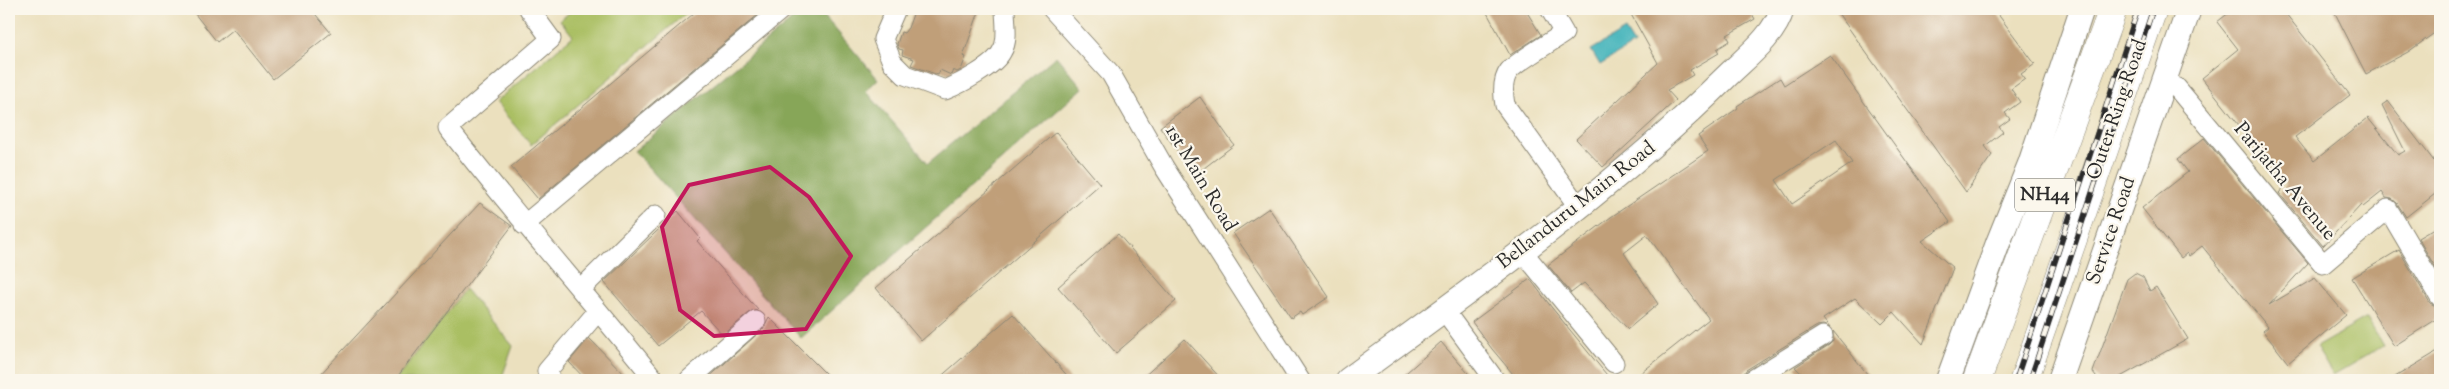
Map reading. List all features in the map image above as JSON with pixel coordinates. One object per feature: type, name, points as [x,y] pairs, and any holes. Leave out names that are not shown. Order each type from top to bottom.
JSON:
[{"type":"highway","name":"Outer Ring Road","points":[[1977,380],[2113,9]]},
{"type":"highway","name":"Outer Ring Road","points":[[2024,380],[2153,9]]},
{"type":"street","points":[[529,9],[551,39],[448,128],[524,225],[581,290],[655,380]]},
{"type":"street","points":[[524,225],[782,9]]},
{"type":"street","points":[[896,9],[884,39],[892,62],[905,75],[945,90],[969,80],[1002,52],[1006,33],[1005,9]]},
{"type":"street","name":"1st Main Road","points":[[1052,9],[1111,74],[1164,167],[1300,380]]},
{"type":"street","points":[[1550,9],[1564,33],[1510,70],[1504,83],[1505,105],[1580,209]]},
{"type":"street","name":"Bellanduru Main Road","points":[[1348,380],[1580,209],[1698,105],[1772,29],[1782,9]]},
{"type":"street","points":[[1948,380],[1998,243],[2030,164],[2082,9]]},
{"type":"street","name":"Service Road","points":[[2060,380],[2189,9]]},
{"type":"street","name":"Parijatha Avenue","points":[[2163,82],[2177,88],[2323,264],[2388,208],[2440,298]]},
{"type":"street","points":[[581,290],[656,215]]},
{"type":"street","points":[[1522,251],[1614,363]]},
{"type":"street","points":[[1444,310],[1495,380]]},
{"type":"street","points":[[551,380],[547,371],[598,311]]},
{"type":"street","points":[[689,380],[756,321]]},
{"type":"street","points":[[1752,380],[1823,336]]},
{"type":"highlighted area","points":[[770,167],[809,197],[851,256],[806,329],[714,336],[680,310],[662,227],[689,185]]},
{"type":"green space","points":[[574,9],[691,9],[531,145],[495,102],[573,36],[560,20]]},
{"type":"green space","points":[[805,9],[818,9],[878,79],[866,91],[928,163],[1056,56],[1083,88],[801,338],[634,151]]},
{"type":"green space","points":[[465,289],[513,346],[501,380],[396,380]]},
{"type":"green space","points":[[2367,318],[2383,346],[2333,375],[2316,347]]},
{"type":"water","points":[[1625,30],[1634,44],[1600,65],[1591,50]]},
{"type":"building","points":[[191,9],[311,9],[331,33],[273,79],[233,29],[217,42]]},
{"type":"building","points":[[699,9],[765,9],[538,199],[511,167]]},
{"type":"building","points":[[915,9],[980,9],[963,56],[966,57],[961,70],[957,72],[953,70],[951,75],[940,70],[938,75],[911,65],[914,59],[902,55],[903,50],[899,49],[897,44],[901,32],[904,33],[908,28]]},
{"type":"building","points":[[1485,9],[1525,9],[1541,35],[1510,55]]},
{"type":"building","points":[[1628,9],[1749,9],[1755,19],[1727,35],[1730,41],[1717,49],[1719,53],[1690,70],[1693,75],[1667,90],[1676,100],[1603,167],[1576,139],[1658,63]]},
{"type":"building","points":[[1835,9],[1994,9],[2035,64],[2021,74],[2025,79],[2011,89],[2020,102],[2005,113],[2010,119],[1999,127],[2003,132],[1985,146],[1992,155],[1966,192]]},
{"type":"building","points":[[2234,9],[2282,9],[2350,95],[2295,137],[2314,161],[2368,118],[2398,155],[2405,151],[2382,105],[2388,101],[2440,169],[2440,190],[2406,217],[2397,203],[2392,199],[2386,198],[2382,192],[2363,207],[2361,205],[2323,246],[2279,193],[2286,185],[2202,78],[2238,49],[2217,22]]},
{"type":"building","points":[[2333,9],[2433,9],[2440,23],[2440,29],[2408,52],[2366,74]]},
{"type":"building","points":[[1830,55],[1950,222],[1922,241],[1953,268],[1923,344],[1894,312],[1882,324],[1855,298],[1823,319],[1830,328],[1823,325],[1817,326],[1746,370],[1741,380],[1632,380],[1709,319],[1647,235],[1624,253],[1658,304],[1628,329],[1584,283],[1571,293],[1548,265],[1611,217],[1708,151],[1698,136],[1738,108],[1737,106],[1780,78],[1784,85]],"holes":[[[1836,140],[1852,163],[1792,204],[1776,180]]]},
{"type":"building","points":[[1200,97],[1234,145],[1195,175],[1160,127]]},
{"type":"building","points":[[1056,132],[1100,184],[921,341],[876,288]]},
{"type":"building","points":[[2204,138],[2308,263],[2269,305],[2315,278],[2346,315],[2288,363],[2263,331],[2268,327],[2202,246],[2189,256],[2187,253],[2181,258],[2142,208],[2188,172],[2178,159]]},
{"type":"building","points":[[480,203],[512,226],[395,380],[315,380]]},
{"type":"building","points":[[1269,208],[1329,297],[1302,315],[1300,312],[1291,318],[1233,233]]},
{"type":"building","points":[[678,211],[700,238],[697,241],[758,310],[749,313],[723,335],[701,311],[658,346],[604,282]]},
{"type":"building","points":[[2440,225],[2440,275],[2418,238]]},
{"type":"building","points":[[1118,234],[1176,301],[1116,353],[1058,287]]},
{"type":"building","points":[[2399,250],[2430,303],[2440,308],[2440,317],[2394,346],[2352,278]]},
{"type":"building","points":[[2135,273],[2143,277],[2150,291],[2156,287],[2188,339],[2115,380],[2099,380],[2093,372],[2127,279]]},
{"type":"building","points":[[1530,279],[1611,380],[1518,380],[1492,349],[1472,322]]},
{"type":"building","points":[[1013,314],[1071,380],[937,380],[969,352]]},
{"type":"building","points":[[769,317],[832,380],[706,380],[763,329]]},
{"type":"building","points":[[1833,331],[1872,380],[1808,380],[1795,367],[1829,345],[1833,341]]},
{"type":"building","points":[[589,338],[630,380],[586,380],[569,362]]},
{"type":"building","points":[[1185,339],[1222,380],[1140,380]]},
{"type":"building","points":[[1441,342],[1474,380],[1398,380]]},
{"type":"building","points":[[2440,350],[2440,380],[2390,380]]},
{"type":"railway","points":[[2016,380],[2138,9]]},
{"type":"railway","points":[[2030,380],[2153,9]]}]
